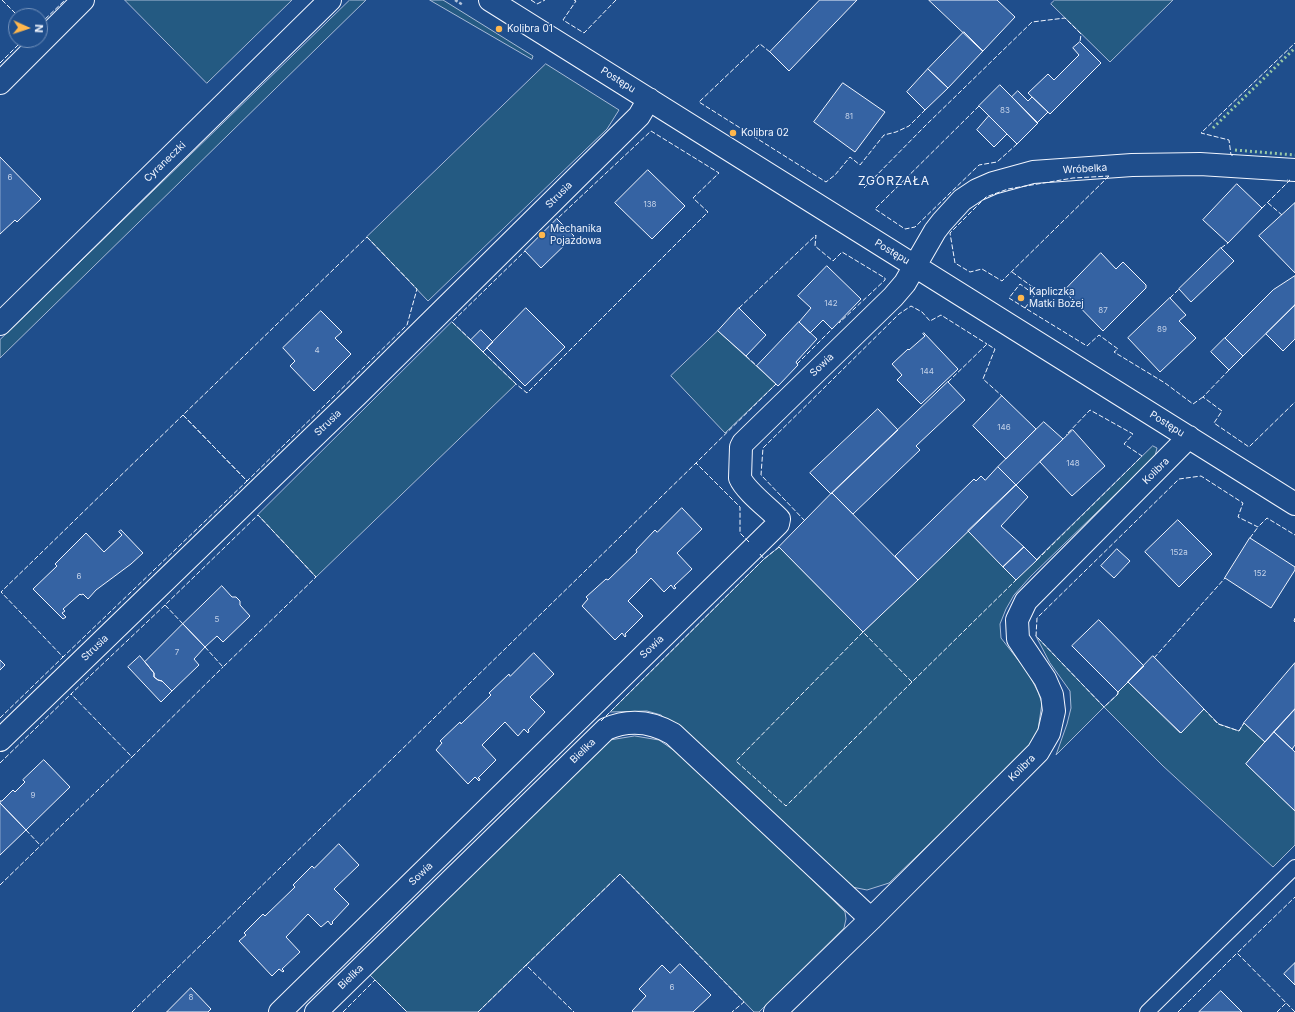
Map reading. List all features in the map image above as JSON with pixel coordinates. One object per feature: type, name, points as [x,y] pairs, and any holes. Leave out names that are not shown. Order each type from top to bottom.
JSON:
[{"type":"street","points":[[0,83],[83,0]]},
{"type":"street","name":"Cyraneczki","points":[[0,324],[330,0]]},
{"type":"street","name":"Postępu","points":[[490,0],[1295,504]]},
{"type":"street","name":"Strusia","points":[[0,740],[442,311],[639,116],[649,99]]},
{"type":"street","name":"Wróbelka","points":[[915,266],[935,231],[962,200],[977,190],[993,183],[1033,172],[1132,165],[1200,164],[1295,170]]},
{"type":"street","name":"Sowia","points":[[280,1012],[778,524],[779,519],[742,482],[740,471],[741,447],[743,443],[893,297],[905,283],[915,266]]},
{"type":"street","name":"Kolibra","points":[[775,1012],[871,919],[1038,752],[1049,733],[1054,711],[1052,695],[1045,679],[1018,639],[1017,620],[1024,605],[1026,601],[1189,437]]},
{"type":"street","name":"Bielika","points":[[316,1012],[606,729],[618,724],[647,723],[662,727],[673,734],[871,919]]},
{"type":"lane","points":[[1147,1012],[1295,867]]},
{"type":"shaded area","points":[[125,0],[292,0],[207,83]]},
{"type":"shaded area","points":[[350,0],[366,0],[0,358],[0,340]]},
{"type":"shaded area","points":[[430,0],[443,0],[533,56],[532,59]]},
{"type":"shaded area","points":[[1055,0],[1173,0],[1110,62],[1051,4]]},
{"type":"shaded area","points":[[546,64],[619,110],[607,129],[428,301],[367,237]]},
{"type":"shaded area","points":[[452,322],[516,384],[316,577],[258,515]]},
{"type":"shaded area","points":[[718,331],[776,384],[725,433],[671,376]]},
{"type":"shaded area","points":[[1153,446],[1157,448],[1155,456],[1031,576],[1014,595],[1006,609],[1000,624],[1001,638],[1029,674],[1042,703],[1038,730],[1030,747],[889,883],[867,890],[852,887],[661,715],[647,711],[610,712],[764,559],[779,547],[863,632],[968,531],[1016,579]]},
{"type":"shaded area","points":[[1036,636],[1104,707],[1056,755],[1071,708],[1070,691],[1050,663]]},
{"type":"shaded area","points":[[1128,682],[1180,733],[1204,709],[1219,724],[1239,731],[1244,723],[1265,742],[1246,764],[1295,811],[1295,845],[1273,867],[1163,766],[1104,707]]},
{"type":"shaded area","points":[[635,736],[659,740],[698,767],[845,912],[846,919],[844,928],[759,1012],[754,1012],[620,874],[478,1012],[407,1012],[368,973],[579,765],[611,740]]},
{"type":"building","points":[[820,0],[857,0],[789,71],[770,52]]},
{"type":"building","points":[[929,0],[997,0],[1015,17],[983,51]]},
{"type":"building","points":[[964,32],[983,51],[948,88],[928,69]]},
{"type":"building","points":[[1080,42],[1101,63],[1050,114],[1028,93],[1048,74],[1054,80],[1079,55],[1073,48]]},
{"type":"building","points":[[928,69],[948,88],[925,110],[907,92]]},
{"type":"building","points":[[843,83],[885,112],[855,152],[814,122]]},
{"type":"building","points":[[1000,85],[1038,123],[1017,144],[979,106]]},
{"type":"building","points":[[1018,91],[1028,101],[1032,97],[1048,112],[1037,123],[1012,97]]},
{"type":"building","points":[[989,116],[1007,134],[994,147],[977,130]]},
{"type":"building","points":[[0,157],[41,199],[17,222],[15,220],[0,234]]},
{"type":"building","points":[[648,170],[685,206],[652,239],[615,203]]},
{"type":"building","points":[[1237,184],[1262,208],[1228,243],[1203,220]]},
{"type":"building","points":[[1295,203],[1295,273],[1259,236]]},
{"type":"building","points":[[557,219],[574,236],[541,268],[525,251]]},
{"type":"building","points":[[1221,248],[1234,261],[1191,302],[1179,289]]},
{"type":"building","points":[[1101,253],[1116,269],[1123,262],[1146,285],[1146,288],[1103,331],[1064,291]]},
{"type":"building","points":[[827,266],[861,299],[832,329],[823,320],[810,333],[799,322],[811,308],[798,296]]},
{"type":"building","points":[[1295,276],[1295,305],[1243,356],[1225,338],[1273,290]]},
{"type":"building","points":[[1170,298],[1186,315],[1179,321],[1196,338],[1160,372],[1128,338]]},
{"type":"building","points":[[1295,305],[1295,339],[1283,351],[1266,334]]},
{"type":"building","points":[[526,308],[565,347],[525,386],[487,348]]},
{"type":"building","points":[[739,308],[766,335],[746,356],[718,331]]},
{"type":"building","points":[[321,311],[342,332],[335,338],[351,354],[314,391],[290,366],[295,361],[283,348]]},
{"type":"building","points":[[799,322],[817,339],[796,362],[798,365],[778,386],[757,366]]},
{"type":"building","points":[[481,330],[493,342],[483,352],[471,340]]},
{"type":"building","points":[[924,333],[958,369],[921,404],[897,380],[902,375],[892,364],[925,336],[923,334]]},
{"type":"building","points":[[1225,338],[1243,356],[1229,370],[1211,352]]},
{"type":"building","points":[[948,382],[965,400],[916,446],[920,450],[853,514],[832,493]]},
{"type":"building","points":[[1002,396],[1036,429],[1006,459],[973,426]]},
{"type":"building","points":[[878,409],[898,430],[831,494],[810,473]]},
{"type":"building","points":[[1044,422],[1063,439],[1016,485],[998,467]]},
{"type":"building","points":[[1073,430],[1105,466],[1072,496],[1040,462]]},
{"type":"building","points":[[998,467],[1016,485],[918,580],[895,556],[974,479],[976,481],[981,476],[985,480]]},
{"type":"building","points":[[1016,485],[1028,497],[1001,526],[1024,547],[1003,567],[968,531]]},
{"type":"building","points":[[832,493],[918,580],[863,632],[779,547]]},
{"type":"building","points":[[682,508],[702,529],[677,553],[692,569],[674,586],[676,588],[674,589],[671,585],[664,592],[651,578],[628,601],[643,616],[625,634],[625,637],[622,633],[615,640],[582,606],[588,599],[586,597],[606,579],[608,580],[637,552],[636,550],[655,530],[657,532]]},
{"type":"building","points":[[1178,520],[1212,554],[1179,587],[1145,552]]},
{"type":"building","points":[[121,530],[143,553],[131,564],[96,590],[88,599],[83,594],[80,594],[63,609],[65,611],[62,613],[66,617],[63,619],[33,589],[57,566],[55,564],[86,533],[104,552],[122,535],[119,532]]},
{"type":"building","points":[[1250,538],[1295,567],[1295,570],[1271,608],[1225,578]]},
{"type":"building","points":[[1024,547],[1037,560],[1016,580],[1003,567]]},
{"type":"building","points":[[1117,549],[1130,561],[1114,578],[1101,566]]},
{"type":"building","points":[[222,586],[232,597],[236,597],[240,601],[240,605],[250,616],[223,642],[217,636],[205,647],[183,624]]},
{"type":"building","points":[[1099,620],[1144,666],[1118,692],[1072,646]]},
{"type":"building","points":[[183,624],[205,647],[194,659],[199,665],[172,691],[162,681],[154,677],[154,673],[145,662]]},
{"type":"building","points":[[534,653],[554,674],[530,697],[545,712],[528,730],[528,733],[524,729],[518,736],[505,722],[482,745],[496,760],[478,778],[480,779],[479,781],[475,777],[468,784],[436,750],[442,743],[440,741],[460,722],[461,724],[491,695],[489,693],[509,674],[510,676]]},
{"type":"building","points":[[140,656],[154,673],[154,677],[162,681],[172,691],[161,702],[128,667]]},
{"type":"building","points":[[1153,656],[1204,709],[1181,733],[1128,682]]},
{"type":"building","points":[[0,660],[5,665],[0,670]]},
{"type":"building","points":[[1295,663],[1295,709],[1265,742],[1244,723]]},
{"type":"building","points":[[1295,709],[1295,745],[1292,749],[1274,732]]},
{"type":"building","points":[[1274,732],[1295,752],[1295,811],[1246,764]]},
{"type":"building","points":[[44,760],[70,787],[26,830],[0,803],[0,801],[2,801],[13,790],[15,792],[25,782],[23,780]]},
{"type":"building","points":[[0,803],[26,830],[0,855]]},
{"type":"building","points":[[339,844],[359,865],[334,889],[349,904],[331,925],[328,921],[321,927],[308,914],[286,937],[300,952],[282,969],[284,971],[283,972],[279,969],[272,976],[239,941],[246,935],[244,933],[263,914],[265,916],[295,887],[293,885],[312,866],[314,868]]},
{"type":"building","points":[[1295,963],[1295,985],[1284,974]]},
{"type":"building","points":[[680,964],[711,995],[693,1012],[632,1011],[646,996],[639,989],[662,965],[670,973]]},
{"type":"building","points":[[191,988],[211,1009],[208,1012],[167,1012]]},
{"type":"building","points":[[1221,991],[1242,1012],[1199,1012]]},
{"type":"hedge","points":[[1213,128],[1295,48]]},
{"type":"hedge","points":[[1235,150],[1295,155]]},
{"type":"fence","points":[[2,0],[10,8]]},
{"type":"fence","points":[[48,16],[65,0]]},
{"type":"fence","points":[[531,0],[537,4],[545,0]]},
{"type":"fence","points":[[574,0],[576,1],[563,20],[584,33],[616,0]]},
{"type":"fence","points":[[864,188],[926,125],[1032,22],[1065,18],[1081,34],[1080,42]]},
{"type":"fence","points":[[1233,155],[1231,155],[1229,140],[1201,133],[1295,43]]},
{"type":"fence","points":[[770,52],[760,44],[699,102],[826,182],[835,175],[850,157],[860,165],[884,135],[896,132],[909,126],[925,110]]},
{"type":"fence","points":[[0,63],[15,48]]},
{"type":"fence","points":[[979,106],[875,209],[905,229],[915,227],[979,165],[997,162],[1017,144]]},
{"type":"fence","points":[[483,352],[527,393],[708,212],[693,198],[719,173],[651,131],[557,219]]},
{"type":"fence","points":[[1109,176],[1002,281],[982,269],[970,272],[955,263],[950,233],[986,197],[1008,189],[1073,178],[1109,176]]},
{"type":"fence","points":[[1262,208],[1290,180],[1287,180]]},
{"type":"fence","points":[[1268,203],[1282,215]]},
{"type":"fence","points":[[739,308],[816,235],[815,246],[833,261],[842,252],[885,278],[885,280],[839,323]]},
{"type":"fence","points":[[367,237],[417,289],[407,325],[247,481],[183,415],[367,237]]},
{"type":"fence","points":[[1221,248],[1228,243]]},
{"type":"fence","points":[[471,340],[452,322],[525,251]]},
{"type":"fence","points":[[1012,272],[1038,291],[1025,308],[1087,346],[1099,335],[1118,349],[1114,352],[1165,383],[1193,404],[1203,397]]},
{"type":"fence","points":[[1025,308],[1009,298],[1020,284],[1035,295]]},
{"type":"fence","points":[[1170,298],[1179,289]]},
{"type":"fence","points":[[805,521],[761,475],[763,448],[899,314],[911,306],[922,312],[930,321],[941,315],[987,344]]},
{"type":"fence","points":[[797,364],[834,327]]},
{"type":"fence","points":[[948,382],[987,344],[995,349],[983,379],[1002,396]]},
{"type":"fence","points":[[746,356],[757,366]]},
{"type":"fence","points":[[1229,370],[1203,397],[1222,411],[1214,423],[1249,447],[1295,402]]},
{"type":"fence","points":[[749,542],[740,533],[740,507],[696,463],[776,384]]},
{"type":"fence","points":[[1037,560],[1142,456],[1124,444],[1133,434],[1090,410],[1066,435]]},
{"type":"fence","points":[[183,415],[247,481],[63,657],[1,592],[183,415]]},
{"type":"fence","points":[[132,1012],[696,463]]},
{"type":"fence","points":[[1118,692],[1118,694],[1104,707],[1036,636],[1037,618],[1179,479],[1201,476],[1243,503],[1238,517],[1258,527],[1267,518],[1295,535]]},
{"type":"fence","points":[[183,624],[165,605],[258,515],[316,577],[223,667],[205,647]]},
{"type":"fence","points":[[1250,538],[1258,527]]},
{"type":"fence","points":[[760,554],[764,559],[779,547]]},
{"type":"fence","points":[[601,721],[764,559]]},
{"type":"fence","points":[[1154,658],[1225,578]]},
{"type":"fence","points":[[912,682],[786,806],[736,761],[863,632],[912,682],[1016,580]]},
{"type":"fence","points":[[165,605],[71,694],[132,757],[223,667]]},
{"type":"fence","points":[[1295,618],[1295,622]]},
{"type":"fence","points":[[0,718],[63,657]]},
{"type":"fence","points":[[0,763],[71,694]]},
{"type":"fence","points":[[1204,709],[1218,724],[1239,731],[1244,723]]},
{"type":"fence","points":[[0,885],[132,757]]},
{"type":"fence","points":[[26,830],[40,845]]},
{"type":"fence","points":[[526,965],[620,874],[744,1002],[732,1012]]},
{"type":"fence","points":[[1295,897],[1237,953],[1295,1012]]},
{"type":"fence","points":[[1178,1012],[1237,953]]},
{"type":"fence","points":[[478,1012],[526,965],[574,1012]]},
{"type":"fence","points":[[343,1012],[375,980],[407,1012]]},
{"type":"fence","points":[[1277,1012],[1286,1003]]},
{"type":"place","name":"Kolibra 01","points":[[499,29]]},
{"type":"place","name":"Kolibra 02","points":[[733,133]]},
{"type":"place","name":"Mechanika Pojazdowa","points":[[542,235]]},
{"type":"place","name":"Kapliczka Matki Bożej","points":[[1021,298]]},
{"type":"district","name":"ZGORZAŁA","points":[[894,181]]}]
